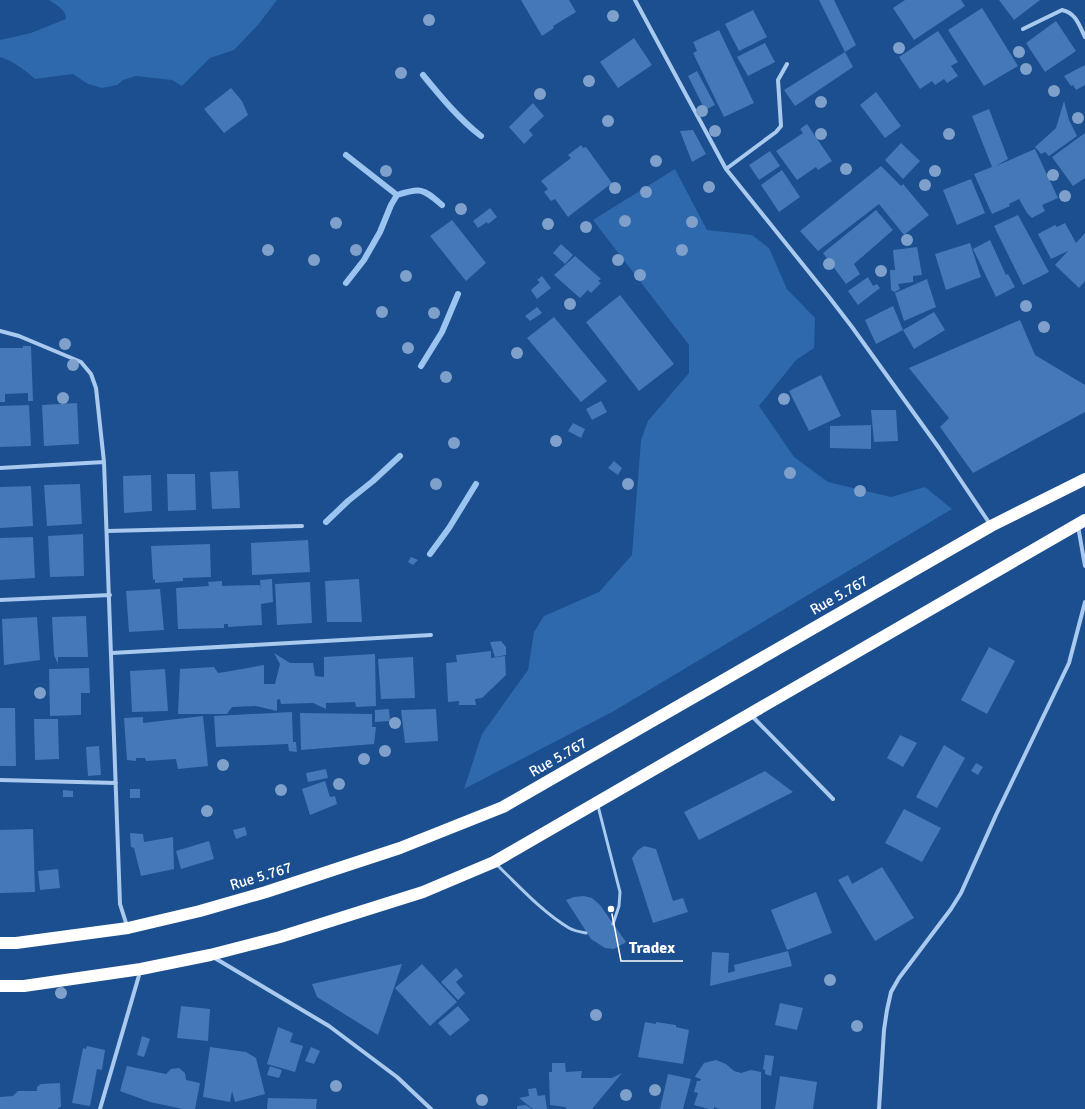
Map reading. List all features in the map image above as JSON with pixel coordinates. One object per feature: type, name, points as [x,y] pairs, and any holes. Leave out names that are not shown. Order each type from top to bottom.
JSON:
[{"type":"highway","name":"Rue 5.767","points":[[0,943],[16,943],[128,928],[200,912],[400,848],[503,807],[991,526],[1085,479]]},
{"type":"highway","points":[[0,986],[24,986],[140,969],[210,955],[280,938],[423,892],[494,862],[1081,522]]},
{"type":"street","points":[[635,0],[726,169],[852,327],[939,448],[991,526]]},
{"type":"street","points":[[1024,29],[1062,10],[1069,11],[1075,17],[1085,37]]},
{"type":"street","points":[[726,169],[776,132],[781,126],[778,80],[787,64]]},
{"type":"street","points":[[0,331],[19,336],[81,362],[91,374],[96,388],[104,462],[120,904],[128,928]]},
{"type":"street","points":[[0,468],[104,462]]},
{"type":"street","points":[[1081,522],[1085,566]]},
{"type":"street","points":[[107,531],[302,526]]},
{"type":"street","points":[[0,600],[110,595]]},
{"type":"street","points":[[879,1109],[884,1030],[892,992],[899,978],[951,909],[961,892],[1069,663],[1085,602]]},
{"type":"street","points":[[112,653],[431,636]]},
{"type":"street","points":[[750,714],[834,799]]},
{"type":"street","points":[[0,780],[116,784]]},
{"type":"street","points":[[210,955],[329,1026],[397,1077],[431,1109]]},
{"type":"street","points":[[100,1109],[140,969]]},
{"type":"lane","points":[[597,802],[620,892],[619,906],[614,924]]},
{"type":"lane","points":[[494,862],[549,914],[570,929],[586,933]]},
{"type":"shaded area","points":[[49,0],[277,0],[258,25],[234,50],[210,58],[182,86],[172,80],[136,76],[123,80],[117,85],[102,88],[88,84],[73,74],[35,79],[19,66],[0,57],[0,40],[31,33],[66,19],[66,16],[62,10]]},
{"type":"shaded area","points":[[675,169],[707,230],[752,235],[769,248],[787,289],[815,318],[814,348],[796,360],[759,406],[794,457],[828,482],[891,497],[925,487],[952,509],[614,711],[464,789],[482,734],[528,670],[534,632],[544,616],[599,592],[632,555],[641,440],[648,421],[689,373],[689,345],[593,220]]},
{"type":"building","points":[[521,0],[569,0],[576,12],[553,26],[554,28],[542,36]]},
{"type":"building","points":[[819,0],[834,0],[856,45],[845,52]]},
{"type":"building","points":[[905,0],[961,0],[965,6],[914,40],[893,8]]},
{"type":"building","points":[[999,0],[1040,0],[1014,20]]},
{"type":"building","points":[[982,8],[1018,66],[984,86],[948,30]]},
{"type":"building","points":[[753,10],[767,37],[739,51],[725,24]]},
{"type":"building","points":[[1056,21],[1076,51],[1045,72],[1026,43]]},
{"type":"building","points":[[719,30],[754,103],[724,117],[693,53],[697,51],[693,42]]},
{"type":"building","points":[[938,31],[958,62],[951,66],[958,76],[947,83],[944,79],[935,85],[932,81],[920,89],[899,57]]},
{"type":"building","points":[[634,38],[652,65],[618,88],[600,62]]},
{"type":"building","points":[[765,43],[775,62],[748,76],[737,57]]},
{"type":"building","points":[[845,52],[853,67],[795,106],[784,90]]},
{"type":"building","points":[[1085,65],[1085,85],[1076,90],[1064,76]]},
{"type":"building","points":[[697,71],[715,105],[705,110],[688,76]]},
{"type":"building","points":[[231,88],[242,101],[248,115],[224,133],[204,109]]},
{"type":"building","points":[[876,92],[901,126],[885,138],[860,105]]},
{"type":"building","points":[[1064,101],[1069,120],[1077,136],[1049,156],[1045,152],[1041,154],[1035,147],[1056,128]]},
{"type":"building","points":[[533,103],[544,116],[529,130],[533,135],[524,144],[509,127]]},
{"type":"building","points":[[989,109],[1008,159],[996,166],[1035,149],[1058,198],[1042,205],[1045,211],[1032,218],[1027,213],[1019,199],[1009,204],[1010,206],[992,214],[974,174],[992,167],[972,116]]},
{"type":"building","points":[[807,124],[832,161],[818,170],[816,167],[797,180],[776,151],[803,133],[800,129]]},
{"type":"building","points":[[693,130],[706,154],[692,162],[680,131]]},
{"type":"building","points":[[1085,133],[1085,178],[1073,186],[1052,157]]},
{"type":"building","points":[[901,143],[920,161],[903,179],[885,160]]},
{"type":"building","points":[[581,145],[583,148],[586,147],[612,183],[568,217],[555,199],[551,201],[544,192],[548,189],[541,181],[571,158],[568,155]]},
{"type":"building","points":[[770,151],[780,166],[759,180],[749,165]]},
{"type":"building","points":[[881,166],[901,186],[903,184],[929,215],[904,235],[879,204],[818,251],[800,231]]},
{"type":"building","points":[[782,170],[800,197],[779,212],[761,185]]},
{"type":"building","points":[[971,179],[985,213],[957,225],[943,190]]},
{"type":"building","points":[[490,208],[497,217],[488,224],[487,222],[478,228],[473,221]]},
{"type":"building","points":[[876,210],[893,230],[854,264],[860,274],[846,284],[823,253]]},
{"type":"building","points":[[1018,215],[1049,272],[1023,285],[994,226]]},
{"type":"building","points":[[452,220],[486,263],[466,281],[430,236]]},
{"type":"building","points":[[1065,223],[1076,243],[1085,233],[1085,281],[1079,288],[1055,265],[1068,251],[1051,259],[1038,234],[1055,225],[1057,227]]},
{"type":"building","points":[[990,240],[1006,275],[1008,274],[1015,287],[996,297],[973,249]]},
{"type":"building","points":[[970,243],[981,277],[946,290],[935,254]]},
{"type":"building","points":[[561,244],[573,255],[565,264],[553,253]]},
{"type":"building","points":[[917,247],[922,275],[913,276],[913,282],[898,284],[900,289],[895,292],[891,290],[890,270],[895,270],[893,250]]},
{"type":"building","points":[[575,256],[601,279],[598,281],[601,283],[591,293],[588,290],[580,298],[554,275]]},
{"type":"building","points":[[542,276],[551,288],[537,299],[531,290],[540,282],[537,280]]},
{"type":"building","points":[[868,277],[873,286],[877,284],[880,288],[858,305],[848,291]]},
{"type":"building","points":[[927,279],[936,307],[904,321],[895,293]]},
{"type":"building","points":[[620,295],[674,364],[639,391],[586,322]]},
{"type":"building","points":[[893,306],[903,330],[876,344],[865,320]]},
{"type":"building","points":[[537,307],[542,313],[530,321],[525,316]]},
{"type":"building","points":[[934,312],[945,330],[914,349],[903,330]]},
{"type":"building","points":[[554,317],[607,381],[581,402],[527,338]]},
{"type":"building","points":[[1020,320],[1035,355],[1085,385],[1085,412],[973,473],[940,427],[949,418],[909,368]]},
{"type":"building","points":[[23,346],[31,346],[33,401],[28,401],[28,393],[5,394],[5,402],[0,402],[0,348],[23,348]]},
{"type":"building","points":[[821,375],[841,416],[809,431],[789,391]]},
{"type":"building","points":[[601,401],[607,412],[592,420],[586,409]]},
{"type":"building","points":[[77,403],[79,444],[44,446],[42,405]]},
{"type":"building","points":[[29,405],[31,446],[0,447],[0,406]]},
{"type":"building","points":[[871,410],[896,410],[898,441],[874,442]]},
{"type":"building","points":[[573,423],[585,429],[581,438],[568,431]]},
{"type":"building","points":[[871,425],[871,449],[830,448],[830,426]]},
{"type":"building","points":[[614,461],[622,468],[618,475],[608,468]]},
{"type":"building","points":[[238,471],[240,508],[212,509],[210,472]]},
{"type":"building","points":[[167,474],[195,474],[196,510],[168,511]]},
{"type":"building","points":[[151,475],[152,511],[124,513],[123,476]]},
{"type":"building","points":[[80,484],[82,524],[47,526],[44,485]]},
{"type":"building","points":[[31,486],[33,526],[0,528],[0,487]]},
{"type":"building","points":[[83,534],[84,576],[50,577],[48,536]]},
{"type":"building","points":[[33,537],[35,578],[0,580],[0,538]]},
{"type":"building","points":[[308,540],[310,572],[252,575],[251,543]]},
{"type":"building","points":[[210,544],[211,577],[183,578],[183,581],[155,583],[155,579],[153,580],[151,546]]},
{"type":"building","points":[[411,557],[418,560],[413,565],[408,562]]},
{"type":"building","points":[[272,579],[273,602],[261,604],[262,625],[228,627],[228,624],[224,624],[224,628],[178,629],[176,588],[209,586],[208,582],[222,581],[222,586],[260,585],[261,593],[260,580]]},
{"type":"building","points":[[359,579],[362,622],[327,622],[325,581]]},
{"type":"building","points":[[310,582],[312,623],[277,625],[275,584]]},
{"type":"building","points":[[160,589],[164,630],[129,632],[126,591]]},
{"type":"building","points":[[86,616],[88,657],[58,657],[58,664],[54,655],[52,617]]},
{"type":"building","points":[[37,617],[40,660],[4,665],[2,619]]},
{"type":"building","points":[[501,641],[506,647],[506,655],[495,657],[490,642]]},
{"type":"building","points":[[989,647],[1015,661],[987,714],[961,700]]},
{"type":"building","points":[[491,651],[491,658],[505,656],[506,675],[482,698],[475,699],[476,705],[459,705],[459,701],[448,702],[446,663],[457,662],[456,655]]},
{"type":"building","points":[[274,653],[290,663],[313,663],[315,676],[324,677],[324,657],[375,654],[376,706],[356,707],[355,702],[326,703],[326,709],[313,703],[281,704],[280,699],[277,700],[277,711],[256,706],[232,707],[227,714],[178,714],[180,669],[214,667],[218,673],[264,665],[264,684],[275,684],[280,664]]},
{"type":"building","points":[[413,657],[415,698],[381,699],[378,659]]},
{"type":"building","points":[[89,668],[90,693],[81,693],[81,715],[50,716],[49,669]]},
{"type":"building","points":[[165,669],[168,711],[132,712],[130,671]]},
{"type":"building","points":[[0,708],[15,708],[16,766],[0,766]]},
{"type":"building","points":[[389,709],[390,721],[375,722],[375,710]]},
{"type":"building","points":[[436,709],[438,741],[405,743],[401,710]]},
{"type":"building","points":[[292,712],[293,742],[296,742],[297,752],[289,751],[288,744],[216,747],[214,716]]},
{"type":"building","points":[[300,713],[372,714],[372,727],[376,727],[374,744],[301,750]]},
{"type":"building","points":[[203,716],[208,766],[178,769],[176,759],[146,761],[145,758],[136,758],[136,761],[127,760],[124,718],[143,717],[143,723]]},
{"type":"building","points":[[34,719],[58,719],[59,759],[35,760]]},
{"type":"building","points":[[900,735],[917,743],[903,767],[887,758]]},
{"type":"building","points":[[944,745],[965,758],[937,808],[916,797]]},
{"type":"building","points":[[99,746],[101,775],[88,776],[86,747]]},
{"type":"building","points":[[976,763],[983,767],[978,775],[971,771]]},
{"type":"building","points":[[326,769],[328,778],[308,782],[306,773]]},
{"type":"building","points":[[765,771],[793,792],[699,840],[684,812]]},
{"type":"building","points":[[325,781],[330,797],[335,796],[337,804],[310,815],[302,789]]},
{"type":"building","points":[[130,789],[140,789],[140,798],[130,798]]},
{"type":"building","points":[[63,790],[73,791],[73,797],[63,797]]},
{"type":"building","points":[[904,809],[941,828],[922,862],[885,843]]},
{"type":"building","points":[[245,827],[247,835],[236,839],[233,830]]},
{"type":"building","points":[[33,829],[35,892],[0,893],[0,830]]},
{"type":"building","points":[[130,833],[143,834],[144,842],[173,837],[174,869],[141,876],[134,848],[131,847]]},
{"type":"building","points":[[209,841],[214,859],[181,869],[176,851]]},
{"type":"building","points":[[644,846],[656,849],[673,901],[683,898],[688,912],[653,923],[632,858],[638,850]]},
{"type":"building","points":[[882,867],[914,918],[875,941],[838,880],[848,875],[852,884]]},
{"type":"building","points":[[58,869],[60,888],[40,890],[38,871]]},
{"type":"building","points":[[816,892],[832,933],[787,950],[771,910]]},
{"type":"building","points":[[584,896],[592,898],[600,905],[626,942],[614,949],[605,948],[591,939],[566,900]]},
{"type":"building","points":[[788,951],[792,966],[710,986],[712,952],[729,953],[728,973],[735,971],[734,965]]},
{"type":"building","points":[[402,964],[378,1035],[317,997],[312,984]]},
{"type":"building","points":[[422,964],[457,1002],[430,1026],[395,988]]},
{"type":"building","points":[[456,968],[463,976],[456,982],[465,993],[458,1000],[441,982]]},
{"type":"building","points":[[780,1003],[803,1008],[797,1030],[775,1025]]},
{"type":"building","points":[[181,1006],[210,1009],[208,1041],[177,1038]]},
{"type":"building","points":[[458,1006],[470,1020],[450,1036],[438,1023]]},
{"type":"building","points":[[645,1022],[676,1025],[676,1027],[689,1030],[683,1064],[638,1057]]},
{"type":"building","points":[[278,1027],[293,1033],[290,1042],[303,1046],[295,1072],[267,1064]]},
{"type":"building","points":[[142,1036],[150,1039],[144,1057],[137,1055]]},
{"type":"building","points":[[87,1046],[105,1050],[102,1070],[97,1069],[90,1106],[72,1103],[83,1048],[86,1049]]},
{"type":"building","points":[[210,1047],[246,1052],[256,1058],[265,1094],[235,1102],[232,1091],[230,1102],[203,1097]]},
{"type":"building","points":[[311,1047],[320,1051],[314,1064],[305,1061]]},
{"type":"building","points":[[765,1055],[774,1056],[771,1076],[765,1074],[765,1070],[763,1069]]},
{"type":"building","points":[[716,1060],[726,1064],[734,1071],[741,1073],[751,1070],[761,1072],[761,1109],[719,1109],[714,1107],[714,1109],[709,1109],[694,1105],[698,1093],[694,1092],[697,1081],[700,1081],[701,1079],[695,1077],[704,1063]]},
{"type":"building","points":[[552,1063],[565,1063],[566,1072],[582,1071],[581,1078],[612,1078],[622,1073],[592,1109],[567,1109],[565,1107],[550,1105],[549,1072],[552,1072]]},
{"type":"building","points":[[127,1066],[166,1074],[171,1069],[179,1068],[185,1073],[186,1080],[200,1083],[195,1109],[183,1109],[150,1102],[120,1091]]},
{"type":"building","points":[[270,1066],[282,1070],[279,1078],[267,1075]]},
{"type":"building","points":[[668,1074],[691,1079],[683,1109],[660,1109]]},
{"type":"building","points":[[780,1076],[817,1082],[813,1109],[775,1109]]},
{"type":"building","points":[[60,1083],[61,1107],[58,1109],[0,1109],[0,1097],[13,1096],[18,1091],[37,1091],[37,1087],[41,1084]]},
{"type":"building","points":[[536,1088],[538,1096],[545,1095],[547,1109],[533,1109],[519,1098],[529,1096],[528,1089]]},
{"type":"building","points":[[268,1098],[317,1099],[316,1109],[267,1109]]},
{"type":"building","points":[[526,1105],[532,1109],[517,1109],[517,1106]]},
{"type":"waterway","points":[[423,75],[458,115],[481,136]]},
{"type":"waterway","points":[[346,155],[397,195]]},
{"type":"waterway","points":[[346,283],[364,260],[380,232],[391,205],[397,195],[417,190],[422,191],[442,205]]},
{"type":"waterway","points":[[421,366],[442,332],[458,294]]},
{"type":"waterway","points":[[326,522],[400,456]]},
{"type":"waterway","points":[[430,554],[449,528],[476,484]]},
{"type":"place","name":"Tradex","points":[[611,909]]}]
